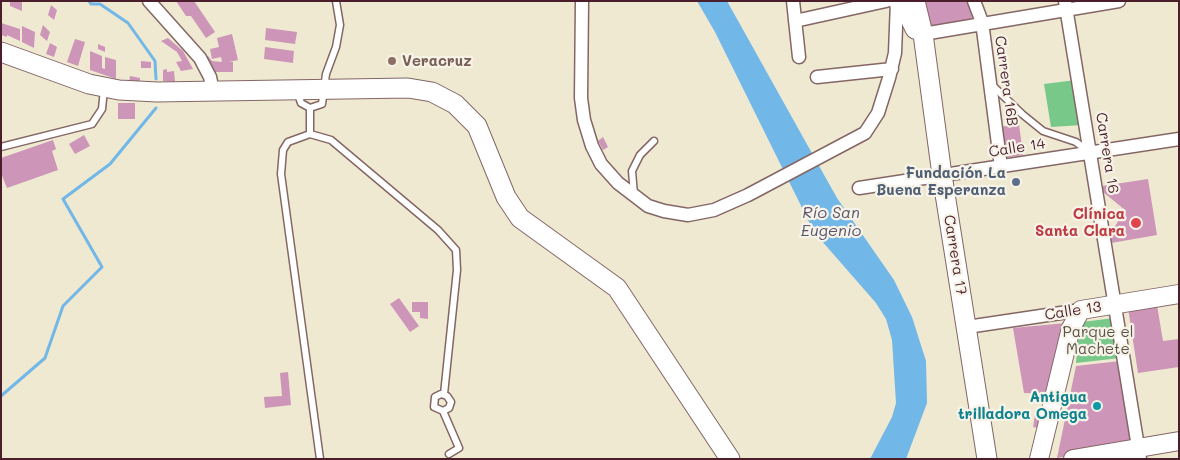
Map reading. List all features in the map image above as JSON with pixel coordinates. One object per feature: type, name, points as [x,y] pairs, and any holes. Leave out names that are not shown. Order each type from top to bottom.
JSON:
[{"type":"main road","name":"Carrera 17","points":[[898,1],[907,12],[923,42]]},
{"type":"main road","name":"Carrera 17","points":[[915,1],[923,42],[942,176],[987,459]]},
{"type":"main road","points":[[1,52],[83,82],[105,88],[157,92],[420,89],[432,92],[456,104],[471,119],[484,140],[506,197],[520,218],[618,288],[730,459]]},
{"type":"main road","name":"Calle 13","points":[[1081,310],[1179,294]]},
{"type":"main road","points":[[1040,459],[1071,328],[1081,310]]},
{"type":"main road","points":[[1073,459],[1140,454],[1179,441]]},
{"type":"street","points":[[149,1],[200,58],[210,77],[213,91]]},
{"type":"street","points":[[582,1],[582,98],[584,120],[592,146],[601,164],[634,196],[648,206],[688,215],[714,210],[748,195],[865,133],[872,124],[892,69],[898,1]]},
{"type":"street","points":[[792,1],[799,57]]},
{"type":"street","points":[[795,21],[861,4],[886,1]]},
{"type":"street","name":"Carrera 16B","points":[[974,1],[982,22],[1001,167]]},
{"type":"street","points":[[923,42],[982,22],[1066,5],[1120,1]]},
{"type":"street","name":"Carrera 16","points":[[1066,5],[1140,454]]},
{"type":"street","points":[[817,77],[892,69]]},
{"type":"street","name":"Calle 14","points":[[860,188],[1179,139]]},
{"type":"street","name":"Calle 13","points":[[967,327],[1081,310]]},
{"type":"lane","points":[[296,89],[301,103],[310,108],[322,104],[326,74],[336,47],[340,25],[336,1]]},
{"type":"lane","points":[[990,82],[1022,114],[1044,130],[1076,142],[1090,153]]},
{"type":"lane","points":[[1,147],[92,124],[102,109],[105,88]]},
{"type":"lane","points":[[310,108],[310,134]]},
{"type":"lane","points":[[320,459],[281,174],[283,150],[288,142],[310,134],[331,140],[438,230],[456,250],[457,270],[444,394]]},
{"type":"lane","points":[[634,196],[632,171],[640,155],[654,141]]},
{"type":"lane","points":[[443,411],[450,405],[450,398],[444,394],[438,395],[433,400],[434,407],[443,411],[459,448],[449,454]]},
{"type":"green space","points":[[1076,80],[1082,125],[1051,127],[1044,84]]},
{"type":"green space","name":"Parque el Machete","points":[[1114,318],[1120,358],[1076,363],[1079,328],[1082,322]]},
{"type":"water","name":"Río San Eugenio","points":[[697,1],[727,1],[837,198],[894,280],[912,317],[926,361],[927,403],[906,459],[870,459],[892,417],[896,403],[892,340],[886,319],[876,303],[814,232],[715,32]]},
{"type":"building","points":[[10,1],[22,1],[22,11],[10,6]]},
{"type":"building","points":[[176,1],[194,1],[215,32],[206,38],[191,16],[186,16]]},
{"type":"building","points":[[921,1],[967,1],[975,18],[926,27]]},
{"type":"building","points":[[51,5],[57,10],[54,20],[48,15]]},
{"type":"building","points":[[1,23],[20,29],[20,41],[7,35],[7,37],[1,35]]},
{"type":"building","points":[[43,25],[50,32],[47,41],[40,35]]},
{"type":"building","points":[[22,26],[35,32],[34,48],[22,42]]},
{"type":"building","points":[[266,28],[297,32],[295,44],[265,40]]},
{"type":"building","points":[[232,34],[238,60],[229,62],[233,62],[233,72],[209,72],[203,59],[208,56],[212,61],[222,62],[221,57],[212,59],[210,49],[219,47],[217,38]]},
{"type":"building","points":[[168,38],[183,51],[193,69],[181,71],[176,62],[182,61],[177,52],[161,41]]},
{"type":"building","points":[[75,39],[85,42],[78,66],[67,62]]},
{"type":"building","points":[[50,43],[57,47],[54,57],[46,54]]},
{"type":"building","points":[[98,44],[105,47],[105,52],[98,49]]},
{"type":"building","points":[[265,47],[294,51],[293,63],[264,59]]},
{"type":"building","points":[[90,51],[102,56],[102,68],[105,69],[105,57],[116,60],[116,79],[90,70]]},
{"type":"building","points":[[141,61],[151,62],[151,68],[141,68]]},
{"type":"building","points":[[167,69],[167,72],[174,71],[175,82],[163,81],[163,70]]},
{"type":"building","points":[[130,76],[140,78],[140,83],[129,82]]},
{"type":"building","points":[[118,103],[135,103],[135,119],[118,119]]},
{"type":"building","points":[[1019,124],[1023,155],[1004,158],[999,127]]},
{"type":"building","points":[[84,135],[90,146],[75,154],[69,144]]},
{"type":"building","points":[[603,137],[608,147],[603,150],[598,141]]},
{"type":"building","points":[[53,140],[56,149],[52,151],[58,170],[7,188],[1,173],[1,158]]},
{"type":"building","name":"Clínica Santa Clara","points":[[1148,179],[1157,235],[1111,243],[1109,236],[1125,210],[1103,192],[1102,186]]},
{"type":"building","points":[[399,298],[419,326],[410,332],[390,304]]},
{"type":"building","points":[[412,302],[428,302],[428,319],[420,318],[420,312],[412,312]]},
{"type":"building","points":[[1157,305],[1163,341],[1179,339],[1179,367],[1138,373],[1128,308]]},
{"type":"building","points":[[1066,323],[1051,394],[1024,393],[1013,328]]},
{"type":"building","name":"Antigua trilladora Omega","points":[[1120,361],[1132,446],[1057,458],[1076,366]]},
{"type":"building","points":[[288,372],[291,405],[265,408],[264,397],[282,396],[280,373]]},
{"type":"building","points":[[1036,409],[1047,410],[1044,429],[1033,427]]},
{"type":"waterway","points":[[89,1],[91,4],[100,4],[128,23],[155,61],[156,79]]},
{"type":"waterway","points":[[1,396],[45,358],[63,306],[102,267],[63,199],[110,164],[156,108]]},
{"type":"place","name":"Veracruz","points":[[392,61]]},
{"type":"place","name":"Fundación La Buena Esperanza","points":[[1016,182]]},
{"type":"place","name":"Clínica Santa Clara","points":[[1136,223]]},
{"type":"place","name":"Antigua trilladora Omega","points":[[1097,406]]}]
